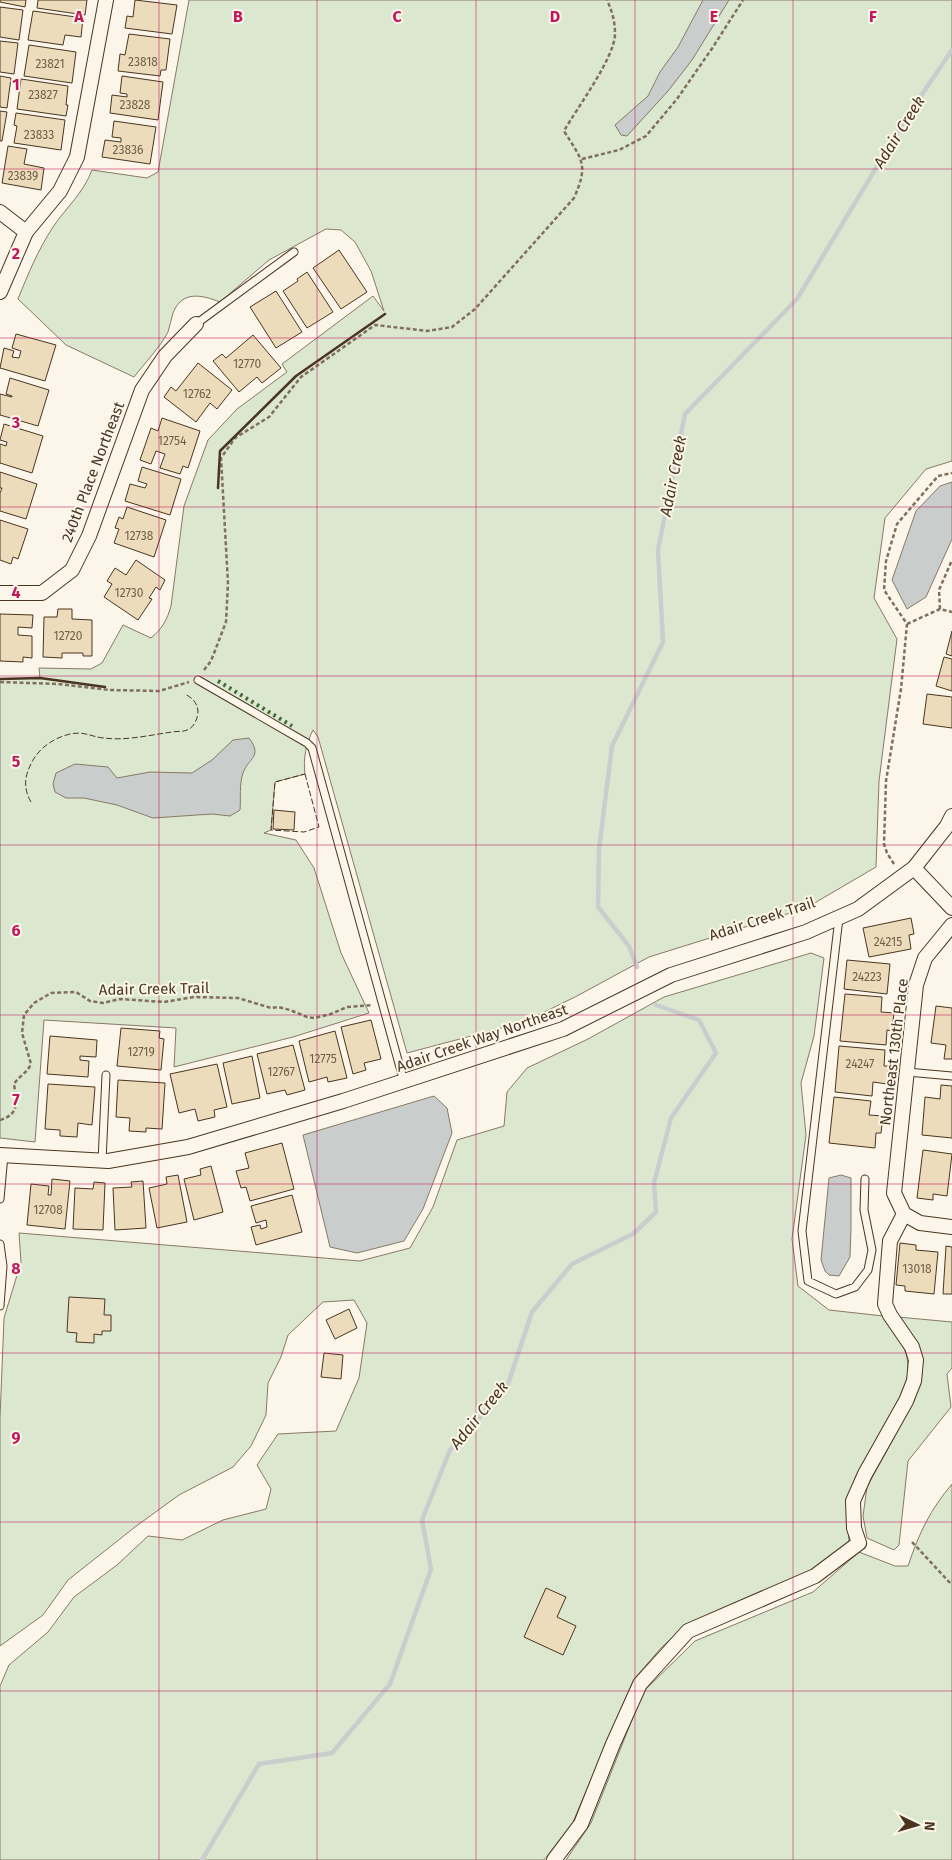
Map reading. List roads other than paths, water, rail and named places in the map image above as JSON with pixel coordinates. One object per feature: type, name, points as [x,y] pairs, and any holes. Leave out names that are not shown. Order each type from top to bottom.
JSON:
[{"type":"street","points":[[0,292],[26,232],[60,191],[77,157],[106,0]]},
{"type":"street","points":[[0,212],[26,232]]},
{"type":"street","name":"240th Place Northeast","points":[[0,594],[42,593],[72,570],[89,536],[120,445],[142,390],[164,356],[196,324]]},
{"type":"street","name":"Adair Creek Way Northeast","points":[[2,1155],[102,1161],[188,1147],[404,1082],[563,1030],[671,975],[806,932],[858,909],[914,868],[947,826],[952,816]]},
{"type":"street","points":[[914,868],[952,908]]},
{"type":"street","name":"Northeast 130th Place","points":[[904,1214],[894,1193],[916,985],[926,958],[952,925]]},
{"type":"street","points":[[554,1860],[581,1824],[613,1744],[640,1684],[688,1631],[815,1576],[859,1543],[854,1528],[853,1502],[865,1474],[906,1401],[914,1381],[916,1360],[912,1347],[890,1315],[885,1304],[890,1241],[904,1214],[920,1223],[952,1227]]},
{"type":"lane","points":[[196,324],[294,252]]},
{"type":"lane","points":[[198,680],[307,743],[312,748],[404,1082]]},
{"type":"lane","points":[[838,918],[802,1231],[808,1281],[836,1294],[856,1287],[868,1270],[872,1250],[864,1210],[865,1179]]},
{"type":"lane","points":[[907,1072],[952,1076]]},
{"type":"lane","points":[[102,1161],[106,1075]]},
{"type":"lane","points":[[0,1199],[2,1155]]},
{"type":"lane","points":[[0,1244],[3,1266],[0,1306]]},
{"type":"waterway","name":"Adair Creek","points":[[637,967],[629,946],[598,907],[599,849],[612,746],[663,642],[658,550],[685,414],[797,299],[908,115],[952,50]]},
{"type":"waterway","name":"Adair Creek","points":[[202,1860],[259,1764],[332,1753],[390,1684],[431,1569],[422,1520],[450,1450],[507,1387],[532,1312],[572,1264],[633,1234],[656,1212],[654,1183],[671,1118],[716,1053],[699,1020],[656,1005]]}]
